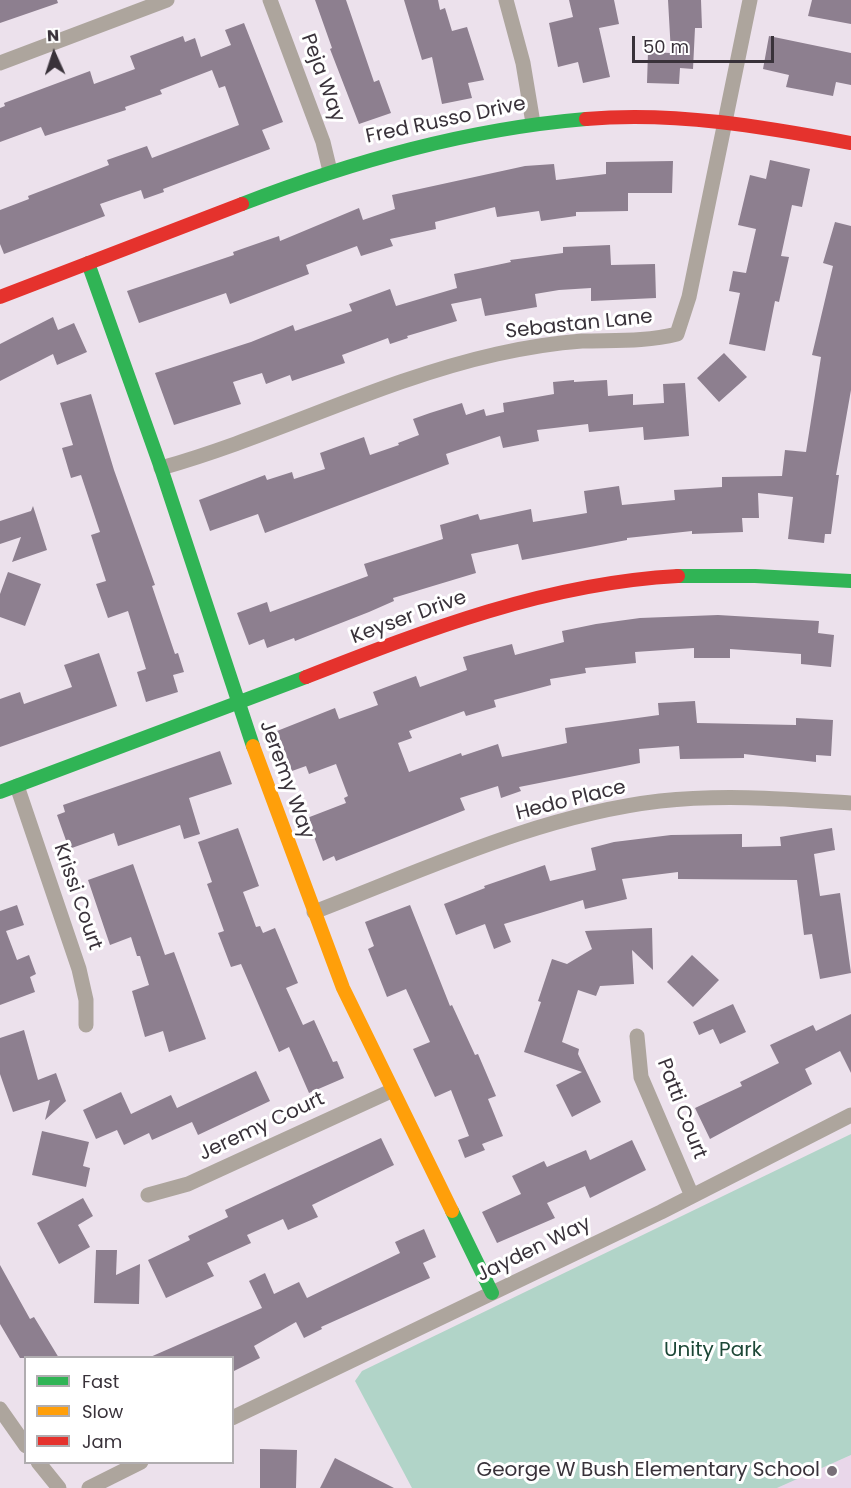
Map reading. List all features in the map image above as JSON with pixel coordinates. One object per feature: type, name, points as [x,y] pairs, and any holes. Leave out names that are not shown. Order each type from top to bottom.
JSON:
[{"type":"street","points":[[0,63],[167,0]]},
{"type":"street","name":"Peja Way","points":[[270,0],[319,131],[330,171]]},
{"type":"street","points":[[506,0],[523,63],[533,123]]},
{"type":"street","name":"Sebastan Lane","points":[[161,468],[390,386],[467,362],[538,347],[580,342],[657,339],[677,334],[689,297],[723,122],[750,0]]},
{"type":"street","name":"Fred Russo Drive","points":[[0,297],[330,171],[425,143],[533,123],[653,118],[723,122],[851,143]]},
{"type":"street","name":"Jeremy Way","points":[[88,263],[161,468],[238,704],[314,912],[344,988],[392,1091],[492,1293]]},
{"type":"street","name":"Keyser Drive","points":[[0,792],[238,704],[417,633],[524,600],[594,585],[653,577],[714,574],[851,581]]},
{"type":"street","name":"Krissi Court","points":[[17,786],[79,969],[86,1000],[86,1025]]},
{"type":"street","name":"Hedo Place","points":[[314,912],[500,841],[554,823],[608,810],[660,801],[713,797],[851,803]]},
{"type":"street","name":"Patti Court","points":[[638,1036],[641,1077],[692,1196]]},
{"type":"street","name":"Jeremy Court","points":[[148,1195],[188,1184],[392,1091]]},
{"type":"street","name":"Jayden Way","points":[[234,1417],[692,1196],[851,1115]]},
{"type":"street","points":[[0,1409],[24,1443]]},
{"type":"street","points":[[40,1464],[59,1488]]},
{"type":"street","points":[[89,1488],[137,1464]]},
{"type":"shaded area","name":"George W Bush Elementary School","points":[[851,1455],[851,1488],[777,1488]]},
{"type":"green space","name":"Unity Park","points":[[851,1134],[851,1455],[777,1488],[412,1488],[355,1381],[362,1371]]},
{"type":"building","points":[[0,0],[57,0],[58,3],[0,23]]},
{"type":"building","points":[[315,0],[346,0],[374,82],[379,80],[391,113],[359,124],[330,49],[332,48]]},
{"type":"building","points":[[404,0],[438,0],[440,10],[445,8],[452,31],[467,27],[484,80],[468,83],[472,98],[442,104],[432,57],[422,60]]},
{"type":"building","points":[[569,0],[614,0],[619,24],[599,28],[610,77],[583,83],[578,62],[558,67],[549,23],[573,17]]},
{"type":"building","points":[[668,0],[701,0],[702,28],[695,28],[693,69],[680,68],[679,84],[647,83],[648,52],[671,53]]},
{"type":"building","points":[[812,0],[851,0],[851,24],[808,16]]},
{"type":"building","points":[[244,23],[283,122],[262,130],[270,149],[163,189],[164,192],[144,199],[141,190],[100,204],[105,216],[4,254],[0,244],[0,210],[29,199],[28,196],[109,165],[107,160],[147,146],[152,158],[239,125],[225,86],[219,88],[212,70],[160,90],[162,94],[125,107],[126,110],[45,136],[41,127],[0,142],[0,108],[5,106],[4,103],[90,71],[94,84],[135,69],[130,56],[183,36],[185,42],[195,38],[201,57],[231,45],[225,30]]},
{"type":"building","points":[[769,36],[851,53],[851,85],[836,82],[833,96],[786,87],[789,75],[763,69]]},
{"type":"building","points":[[770,160],[810,169],[802,207],[792,205],[781,256],[789,257],[779,302],[775,301],[765,351],[729,344],[740,293],[729,291],[733,271],[746,273],[756,229],[738,225],[750,175],[766,179]]},
{"type":"building","points":[[673,161],[672,193],[628,193],[628,211],[576,212],[576,216],[541,221],[539,211],[497,217],[495,207],[435,222],[436,229],[390,239],[393,246],[361,256],[357,246],[306,265],[309,274],[230,304],[226,293],[139,323],[127,291],[234,255],[233,252],[279,236],[280,241],[359,208],[363,220],[395,209],[392,195],[525,166],[554,164],[556,180],[606,174],[606,162]]},
{"type":"building","points":[[835,222],[851,226],[851,390],[836,475],[839,475],[831,534],[825,534],[824,543],[788,539],[793,497],[758,493],[759,518],[742,518],[743,532],[692,534],[692,531],[627,538],[627,540],[522,560],[518,544],[471,554],[476,573],[393,598],[394,601],[369,612],[295,641],[294,638],[267,648],[264,639],[249,645],[237,613],[267,602],[270,612],[368,576],[364,564],[443,539],[440,525],[478,514],[480,520],[531,509],[533,522],[587,513],[584,491],[619,486],[622,505],[675,500],[674,490],[722,487],[722,477],[782,476],[785,450],[806,452],[821,357],[812,355],[833,266],[823,263]]},
{"type":"building","points":[[610,245],[611,265],[655,264],[656,298],[591,301],[591,288],[559,290],[535,294],[537,307],[485,316],[481,298],[451,304],[457,321],[407,336],[408,338],[390,344],[388,338],[342,355],[345,363],[292,381],[290,375],[266,384],[262,373],[233,382],[241,404],[174,425],[155,373],[251,342],[293,325],[295,331],[352,311],[349,304],[390,289],[396,306],[457,288],[454,274],[511,262],[510,260],[563,253],[563,247]]},
{"type":"building","points":[[53,317],[58,330],[74,323],[87,352],[57,365],[53,354],[0,381],[0,344]]},
{"type":"building","points":[[724,353],[747,377],[719,402],[697,378]]},
{"type":"building","points":[[574,380],[574,382],[607,380],[608,396],[633,394],[633,405],[664,403],[663,384],[685,383],[689,436],[644,440],[643,427],[589,432],[588,424],[537,430],[539,441],[503,448],[500,436],[446,454],[449,464],[265,533],[258,514],[210,531],[199,500],[265,475],[267,480],[292,472],[294,479],[325,469],[320,453],[364,437],[370,455],[399,445],[398,443],[419,435],[413,419],[430,413],[462,403],[466,415],[484,409],[486,416],[504,412],[503,403],[554,394],[553,382]]},
{"type":"building","points":[[91,394],[114,470],[155,585],[152,586],[175,654],[178,653],[184,672],[173,675],[178,692],[146,702],[137,672],[146,669],[128,611],[108,618],[96,584],[106,581],[91,535],[100,532],[81,475],[71,478],[62,448],[73,445],[60,403]]},
{"type":"building","points":[[33,506],[47,550],[12,562],[21,537],[0,544],[0,521],[31,511]]},
{"type":"building","points":[[8,572],[41,584],[25,626],[0,617],[0,594]]},
{"type":"building","points":[[718,615],[819,621],[818,633],[834,635],[831,667],[801,664],[801,654],[730,649],[730,658],[694,658],[694,648],[635,652],[636,663],[585,668],[586,673],[550,679],[551,685],[494,700],[496,707],[466,716],[464,711],[409,731],[412,738],[398,743],[409,772],[461,753],[462,756],[498,744],[502,757],[567,743],[565,728],[659,715],[658,703],[695,701],[697,723],[796,725],[796,718],[833,720],[831,756],[816,755],[816,762],[744,754],[744,758],[680,759],[679,746],[639,749],[640,763],[519,787],[521,791],[501,798],[498,786],[460,798],[465,810],[336,861],[334,856],[323,861],[307,818],[346,803],[344,798],[348,796],[336,764],[309,774],[306,766],[292,771],[277,731],[335,708],[339,719],[378,705],[373,692],[416,676],[420,687],[467,670],[463,657],[489,650],[512,644],[515,655],[564,642],[562,631],[596,624],[640,618]]},
{"type":"building","points":[[99,653],[117,706],[0,747],[0,699],[20,692],[24,704],[72,687],[64,665]]},
{"type":"building","points":[[220,751],[232,784],[189,798],[200,834],[184,839],[180,825],[118,846],[114,833],[69,849],[57,815],[65,812],[63,805]]},
{"type":"building","points":[[238,828],[259,886],[243,892],[256,927],[260,926],[263,933],[275,928],[298,983],[286,988],[303,1025],[314,1020],[333,1062],[337,1061],[344,1078],[309,1093],[289,1047],[279,1052],[241,964],[231,967],[218,933],[224,931],[207,884],[212,882],[198,842]]},
{"type":"building","points":[[832,828],[835,850],[814,854],[820,896],[840,893],[851,973],[820,979],[812,934],[804,935],[797,880],[678,879],[678,872],[622,879],[627,899],[585,909],[583,900],[504,924],[511,942],[494,949],[485,924],[456,935],[444,904],[485,888],[484,886],[545,865],[550,881],[596,870],[591,848],[614,842],[671,835],[742,834],[742,847],[781,846],[780,837]]},
{"type":"building","points":[[133,864],[165,955],[174,952],[206,1039],[169,1052],[163,1031],[145,1037],[132,991],[149,985],[140,956],[137,956],[131,937],[110,945],[88,880]]},
{"type":"building","points":[[17,905],[24,925],[6,931],[17,960],[29,955],[36,974],[30,977],[35,992],[0,1005],[0,911]]},
{"type":"building","points":[[410,905],[450,1006],[452,1005],[475,1055],[478,1054],[496,1096],[488,1099],[503,1136],[482,1144],[485,1150],[465,1158],[458,1140],[469,1136],[451,1090],[435,1097],[413,1049],[430,1042],[406,989],[387,997],[368,949],[374,946],[365,922]]},
{"type":"building","points":[[652,928],[653,970],[632,950],[634,984],[600,986],[596,996],[578,990],[562,1042],[579,1049],[578,1054],[601,1102],[572,1117],[556,1085],[582,1072],[524,1052],[541,1002],[538,1001],[552,959],[567,964],[592,949],[585,931]]},
{"type":"building","points":[[692,955],[719,980],[693,1007],[667,982]]},
{"type":"building","points":[[733,1004],[746,1032],[720,1044],[713,1029],[699,1035],[693,1022]]},
{"type":"building","points":[[851,1014],[851,1073],[840,1051],[805,1069],[812,1084],[710,1139],[695,1108],[742,1086],[740,1082],[779,1063],[770,1045],[813,1025],[816,1031]]},
{"type":"building","points":[[24,1030],[38,1080],[56,1073],[66,1101],[45,1120],[50,1100],[13,1112],[0,1074],[0,1038]]},
{"type":"building","points":[[256,1071],[270,1101],[198,1135],[192,1122],[152,1140],[149,1133],[124,1145],[117,1130],[96,1139],[83,1110],[121,1092],[131,1114],[171,1095],[177,1108]]},
{"type":"building","points":[[42,1131],[89,1142],[83,1166],[90,1168],[86,1187],[32,1175]]},
{"type":"building","points":[[381,1138],[394,1165],[312,1205],[318,1217],[288,1230],[283,1219],[247,1235],[251,1243],[207,1263],[214,1276],[166,1298],[148,1260],[190,1240],[188,1236],[228,1217],[225,1210]]},
{"type":"building","points":[[632,1140],[646,1170],[590,1198],[585,1186],[547,1203],[555,1218],[497,1243],[482,1212],[521,1194],[512,1176],[544,1161],[547,1167],[586,1150],[590,1160]]},
{"type":"building","points":[[83,1198],[93,1216],[78,1225],[90,1247],[59,1264],[37,1223]]},
{"type":"building","points":[[424,1229],[436,1257],[423,1263],[430,1278],[321,1327],[322,1329],[304,1338],[296,1322],[254,1346],[260,1358],[234,1371],[234,1356],[153,1356],[262,1308],[249,1281],[265,1273],[274,1294],[299,1282],[307,1298],[400,1253],[395,1242]]},
{"type":"building","points":[[96,1250],[117,1250],[116,1275],[140,1264],[139,1304],[94,1303]]},
{"type":"building","points":[[0,1265],[30,1319],[34,1317],[58,1356],[20,1358],[0,1324]]},
{"type":"building","points":[[260,1449],[297,1450],[296,1488],[260,1488]]},
{"type":"building","points":[[335,1458],[394,1488],[320,1488]]},
{"type":"traffic: fast","points":[[242,204],[326,174],[411,149],[498,130],[586,119]]},
{"type":"traffic: fast","points":[[88,263],[161,468],[253,746]]},
{"type":"traffic: fast","points":[[678,576],[755,576],[851,581]]},
{"type":"traffic: fast","points":[[0,792],[306,677]]},
{"type":"traffic: fast","points":[[452,1211],[492,1293]]},
{"type":"traffic: slow","points":[[253,746],[343,988],[452,1211]]},
{"type":"traffic: jam","points":[[586,119],[619,117],[686,119],[753,126],[851,143]]},
{"type":"traffic: jam","points":[[0,297],[242,204]]},
{"type":"traffic: jam","points":[[306,677],[442,626],[534,599],[629,580],[678,576]]},
{"type":"place","name":"George W Bush Elementary School","points":[[832,1471]]}]
